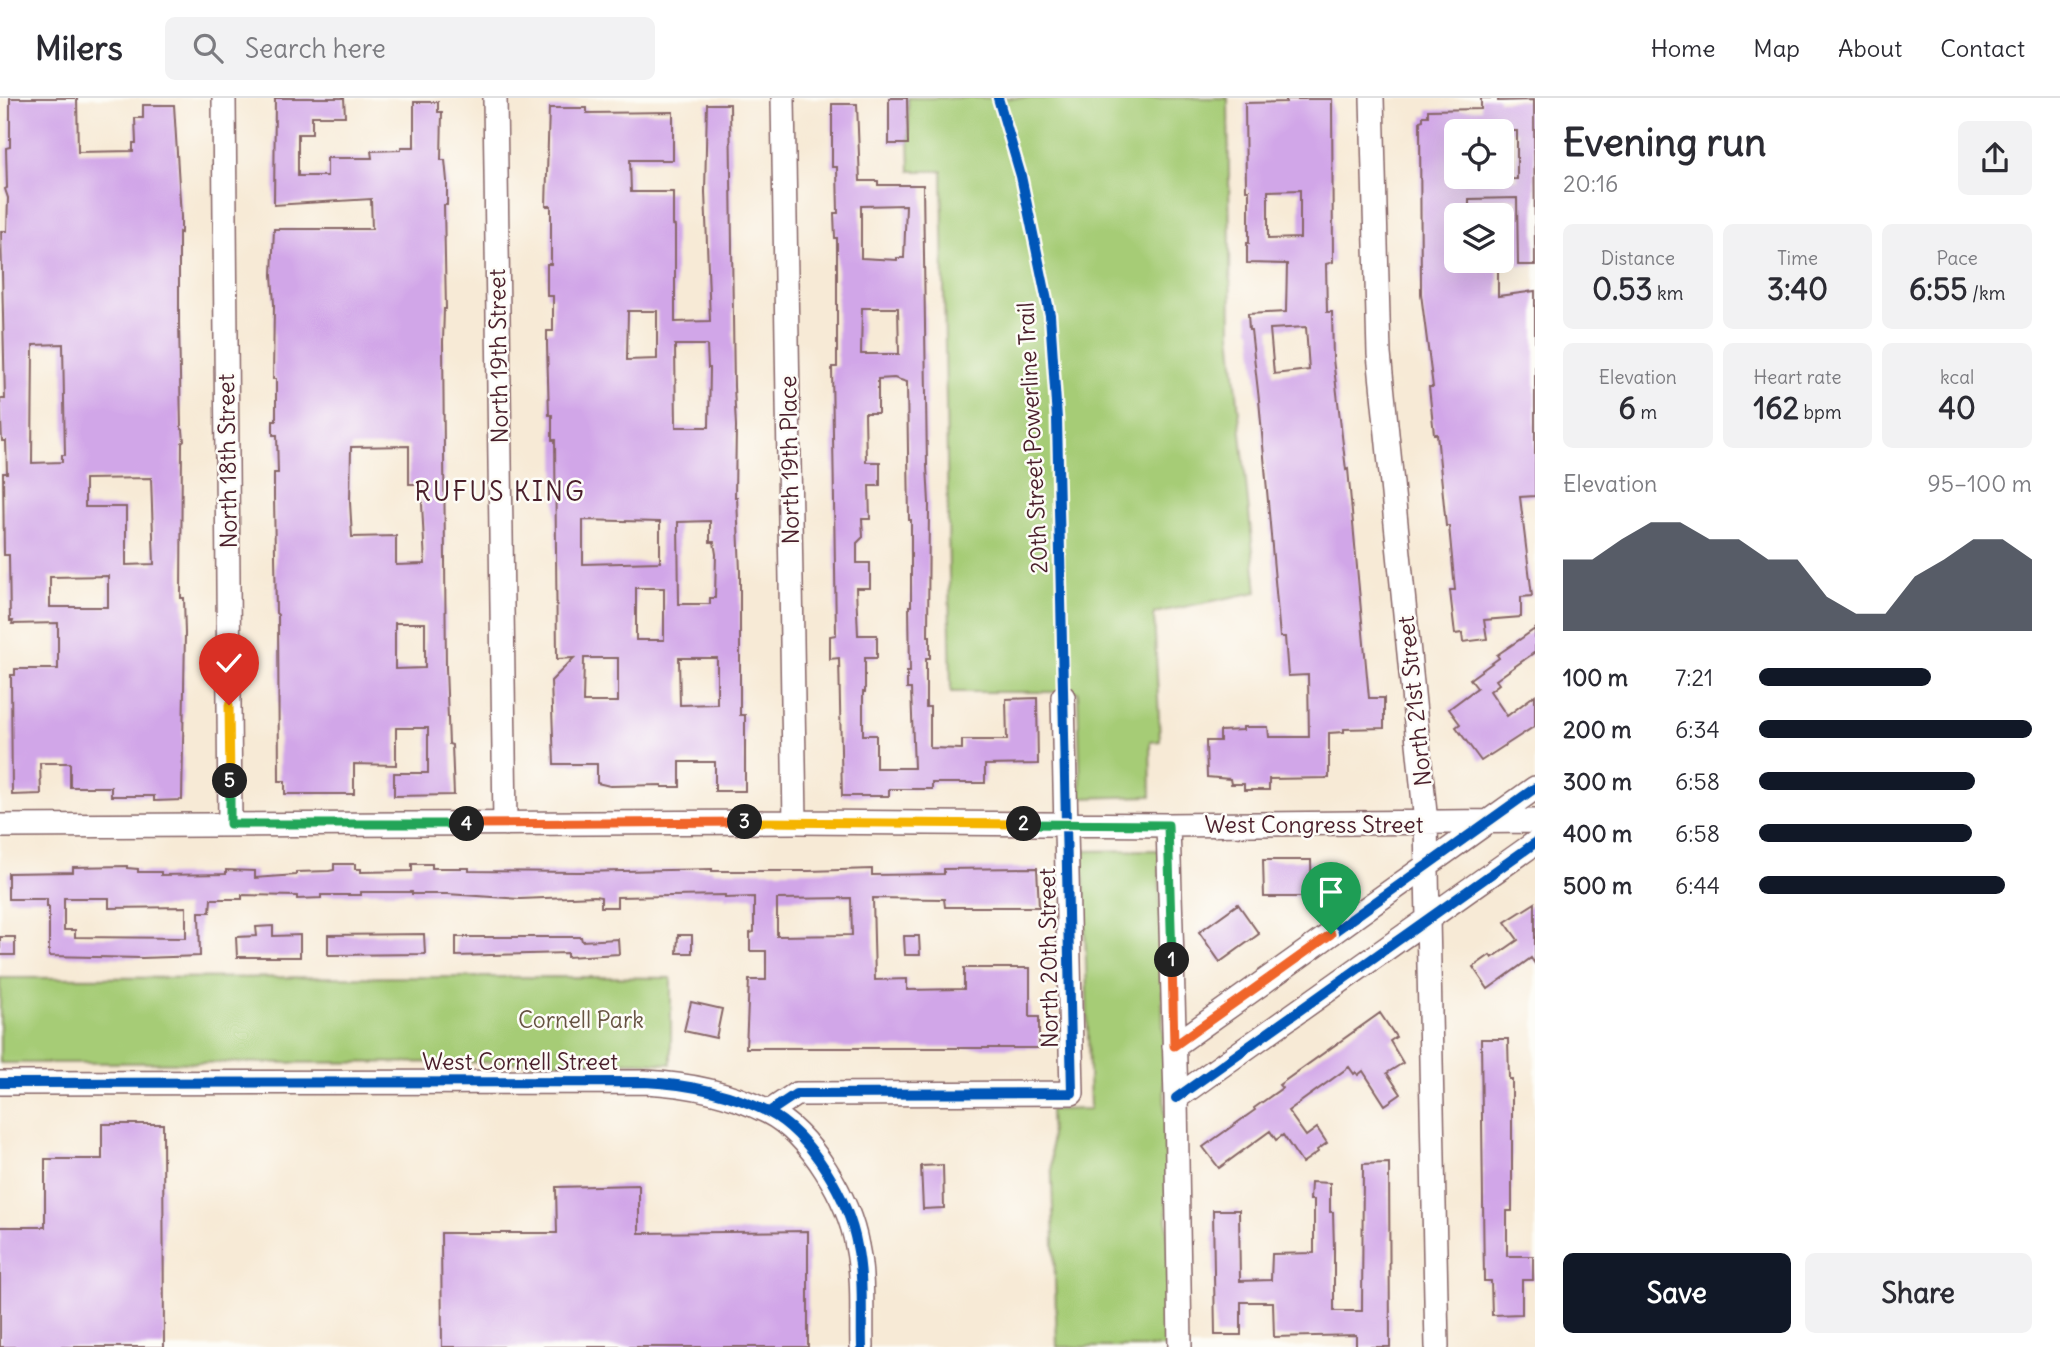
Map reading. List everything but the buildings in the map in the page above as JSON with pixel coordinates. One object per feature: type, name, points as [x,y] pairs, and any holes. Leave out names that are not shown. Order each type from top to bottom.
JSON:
[{"type":"street","name":"North 18th Street","points":[[224,98],[230,824]]},
{"type":"street","name":"North 19th Street","points":[[495,98],[505,824]]},
{"type":"street","name":"North 19th Place","points":[[783,98],[795,822]]},
{"type":"street","name":"North 21st Street","points":[[1372,98],[1379,354],[1426,823],[1437,1347]]},
{"type":"street","name":"North 20th Street","points":[[769,1112],[796,1094],[1072,1093],[1063,696]]},
{"type":"street","points":[[1174,1046],[1535,788]]},
{"type":"street","name":"West Congress Street","points":[[0,826],[795,822],[1168,825],[1535,821]]},
{"type":"street","points":[[1168,825],[1180,1347]]},
{"type":"street","points":[[1176,1098],[1535,843]]},
{"type":"street","name":"West Cornell Street","points":[[0,1083],[645,1082],[681,1084],[710,1091],[769,1112],[781,1120],[815,1155],[830,1177],[848,1214],[858,1248],[862,1347]]},
{"type":"green space","points":[[908,98],[1228,98],[1231,333],[1257,592],[1154,613],[1160,741],[1150,742],[1151,796],[1081,798],[1078,692],[951,692],[942,171],[910,171]]},
{"type":"green space","points":[[1159,850],[1170,1347],[1057,1347],[1050,1110],[1090,1109],[1083,851]]},
{"type":"green space","name":"Cornell Park","points":[[0,978],[671,978],[671,1064],[0,1063]]},
{"type":"cycle path","name":"20th Street Powerline Trail","points":[[769,1112],[796,1094],[1072,1093],[1057,419],[1050,315],[1021,176],[998,98]]},
{"type":"cycle path","points":[[1174,1046],[1535,788]]},
{"type":"cycle path","points":[[1176,1098],[1535,843]]},
{"type":"cycle path","points":[[0,1083],[645,1082],[692,1087],[723,1095],[754,1105],[784,1122],[813,1152],[837,1189],[853,1228],[859,1258],[862,1347]]},
{"type":"district","name":"RUFUS KING","points":[[500,491]]},
{"type":"route","points":[[229,705],[230,824],[795,822],[1168,825],[1174,1046],[1331,934]]}]
